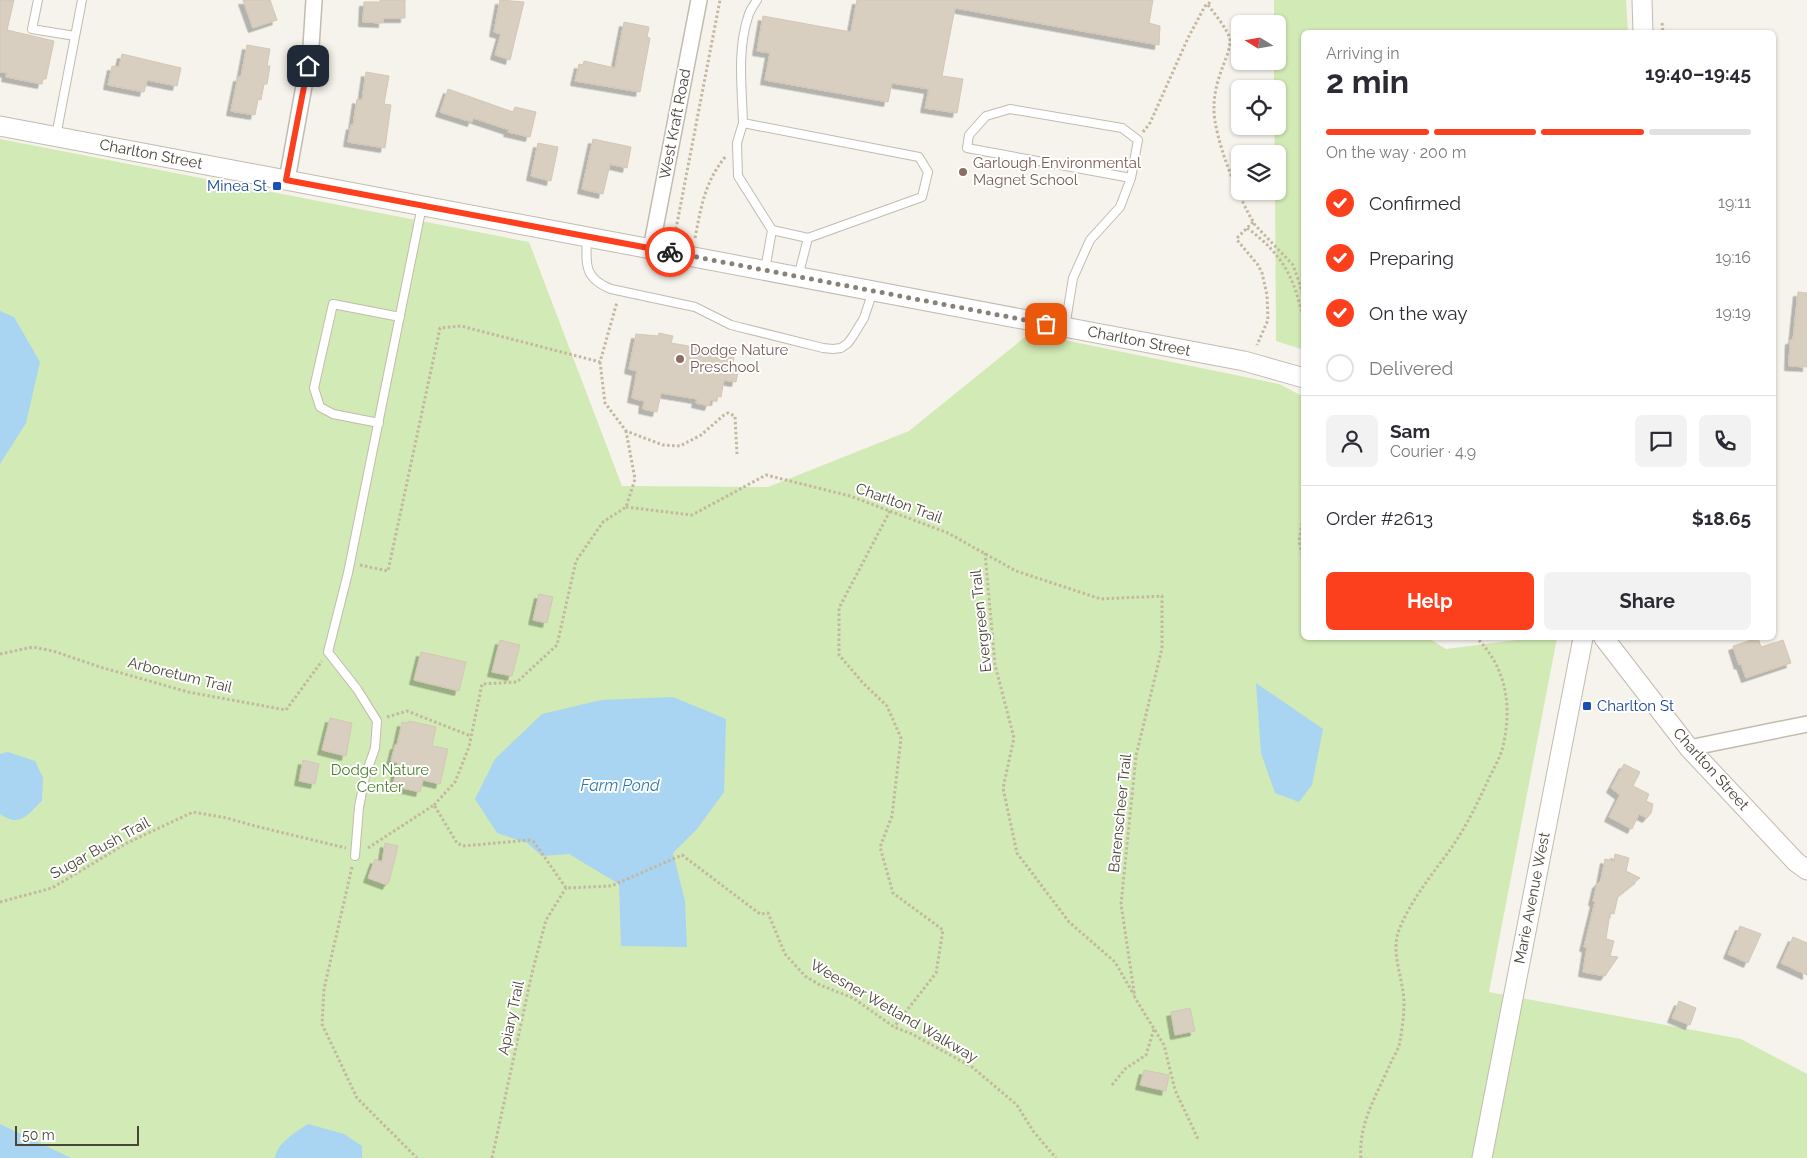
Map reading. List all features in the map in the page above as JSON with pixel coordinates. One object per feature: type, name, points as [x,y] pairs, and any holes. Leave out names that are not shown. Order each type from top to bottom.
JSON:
[{"type":"street","points":[[286,180],[311,47],[314,0]]},
{"type":"street","name":"West Kraft Road","points":[[650,249],[699,0]]},
{"type":"street","points":[[1642,0],[1643,30]]},
{"type":"street","name":"Charlton Street","points":[[0,126],[1244,361],[1301,377]]},
{"type":"street","name":"Marie Avenue West","points":[[1482,1158],[1583,640]]},
{"type":"street","name":"Charlton Street","points":[[1606,640],[1689,748],[1796,862],[1807,870]]},
{"type":"street","points":[[1689,748],[1807,724]]},
{"type":"lane","points":[[38,0],[32,29],[75,36]]},
{"type":"lane","points":[[56,136],[82,0]]},
{"type":"lane","points":[[757,0],[748,16],[743,42],[741,80],[743,123],[737,143],[738,176],[772,230],[764,270]]},
{"type":"lane","points":[[1065,327],[1073,278],[1090,240],[1120,208],[1131,178],[1138,140],[1122,128],[1010,109],[986,116],[969,134],[967,148],[1131,178]]},
{"type":"lane","points":[[743,123],[919,157],[928,172],[922,198],[808,238],[772,230]]},
{"type":"lane","points":[[355,854],[359,807],[365,777],[375,748],[377,721],[357,689],[328,652],[350,563],[422,206]]},
{"type":"lane","points":[[587,237],[586,262],[593,279],[601,285],[696,307],[730,325],[823,348],[841,348],[848,343],[864,318],[873,291]]},
{"type":"lane","points":[[798,277],[808,238]]},
{"type":"lane","points":[[378,423],[332,414],[320,407],[314,388],[333,304],[400,317]]},
{"type":"path","points":[[675,234],[720,0]]},
{"type":"path","points":[[1138,140],[1150,123],[1188,38],[1210,0]]},
{"type":"path","points":[[1208,5],[1227,32],[1230,40],[1216,87],[1215,126],[1237,187],[1253,222],[1293,265],[1301,290]]},
{"type":"path","points":[[694,238],[703,198],[715,168],[737,143]]},
{"type":"path","points":[[1253,222],[1237,240],[1252,256],[1262,273],[1267,295],[1269,310],[1266,327],[1257,345]]},
{"type":"path","points":[[1247,228],[1273,251],[1286,267],[1299,296],[1301,307]]},
{"type":"path","points":[[417,1158],[357,1098],[322,1024],[324,989],[355,854],[434,804],[455,782],[469,748],[482,684],[517,682],[557,645],[576,561],[603,522],[626,507],[635,479],[626,431],[605,404],[600,362],[621,291]]},
{"type":"path","points":[[350,563],[388,571],[440,328],[461,326],[600,362]]},
{"type":"path","points":[[626,431],[663,445],[680,446],[701,435],[728,413],[734,416],[737,454]]},
{"type":"path","name":"Charlton Trail","points":[[626,507],[692,515],[766,475],[850,496],[948,533],[1016,571],[1101,599],[1162,596]]},
{"type":"path","points":[[890,511],[840,608],[839,655],[863,683],[887,706],[901,738],[892,816],[880,846],[893,893],[943,930],[936,972],[894,1027]]},
{"type":"path","points":[[1301,530],[1299,541],[1301,549]]},
{"type":"path","name":"Evergreen Trail","points":[[985,553],[995,665],[1014,738],[1003,788],[1017,853],[1069,922],[1115,962],[1135,998]]},
{"type":"path","name":"Barenscheer Trail","points":[[1162,596],[1162,648],[1136,756],[1121,904],[1135,998],[1164,1045],[1175,1090],[1199,1141]]},
{"type":"path","points":[[1361,1158],[1360,1149],[1364,1126],[1371,1105],[1400,1044],[1404,1003],[1401,978],[1396,962],[1399,931],[1407,914],[1467,822],[1502,750],[1507,702],[1502,676],[1494,659],[1479,640]]},
{"type":"path","name":"Arboretum Trail","points":[[0,654],[33,647],[53,651],[100,667],[188,692],[286,710],[328,652]]},
{"type":"path","points":[[377,721],[407,711],[471,736]]},
{"type":"path","points":[[434,804],[457,843],[464,846],[529,840],[534,842],[566,888]]},
{"type":"path","name":"Sugar Bush Trail","points":[[0,902],[52,888],[127,843],[192,812],[227,818],[355,854]]},
{"type":"path","name":"Weesner Wetland Walkway","points":[[566,888],[611,886],[682,855],[760,914],[768,913],[785,954],[805,976],[820,985],[853,998],[894,1027],[912,1034],[972,1067],[1017,1105],[1033,1131],[1056,1158]]},
{"type":"path","name":"Apiary Trail","points":[[492,1158],[532,973],[546,920],[566,888]]},
{"type":"path","points":[[1112,1085],[1125,1069],[1146,1055],[1154,1029]]},
{"type":"green space","points":[[1274,0],[1626,0],[1628,30],[1301,30],[1301,349],[1276,341],[1275,200],[1286,200],[1286,145],[1275,145],[1274,135],[1286,135],[1286,80],[1274,80],[1274,70],[1286,70],[1286,15],[1274,15]]},
{"type":"green space","name":"Dodge Nature Center","points":[[0,139],[529,242],[622,486],[768,487],[909,431],[1030,333],[1279,384],[1301,395],[1301,640],[1431,640],[1446,649],[1516,640],[1557,640],[1489,992],[1741,1039],[1807,1074],[1807,1158],[0,1158]]},
{"type":"water","points":[[0,311],[14,317],[40,362],[26,423],[0,464]]},
{"type":"water","points":[[1256,683],[1323,729],[1312,785],[1299,802],[1275,793],[1261,753]]},
{"type":"water","name":"Farm Pond","points":[[673,697],[726,719],[724,792],[697,829],[673,853],[685,901],[687,947],[621,946],[619,884],[569,854],[542,856],[527,843],[497,833],[475,799],[495,759],[542,714],[601,700]]},
{"type":"water","points":[[8,752],[35,761],[43,778],[42,801],[27,815],[18,820],[7,818],[0,814],[0,754]]},
{"type":"water","points":[[0,1124],[71,1158],[0,1158]]},
{"type":"water","points":[[308,1124],[344,1134],[362,1146],[362,1158],[275,1158],[279,1147]]},
{"type":"building","points":[[0,0],[14,0],[7,30],[54,41],[46,79],[43,79],[42,84],[6,77],[7,73],[0,72]]},
{"type":"building","points":[[243,0],[270,0],[277,20],[253,28]]},
{"type":"building","points":[[380,0],[405,0],[405,18],[383,18],[383,23],[363,22],[364,2],[380,2]]},
{"type":"building","points":[[500,0],[524,2],[510,60],[495,55],[501,34],[494,32]]},
{"type":"building","points":[[857,0],[1153,0],[1149,23],[1160,26],[1159,45],[955,8],[942,76],[963,79],[957,113],[925,108],[929,89],[892,83],[888,102],[765,80],[770,53],[757,51],[763,16],[851,32]]},
{"type":"building","points":[[624,22],[649,27],[647,37],[650,38],[640,92],[575,81],[579,64],[583,65],[584,61],[615,68]]},
{"type":"building","points":[[247,45],[270,49],[267,66],[270,66],[267,84],[264,84],[261,100],[258,99],[255,115],[231,111],[238,77],[241,77]]},
{"type":"building","points":[[122,54],[181,68],[177,86],[147,80],[144,92],[108,85],[112,66],[119,67]]},
{"type":"building","points":[[366,72],[389,76],[384,104],[391,105],[385,148],[348,142],[351,125],[353,126],[357,99],[362,100]]},
{"type":"building","points":[[448,89],[513,112],[515,107],[536,112],[530,137],[508,132],[509,130],[473,118],[472,122],[440,112]]},
{"type":"building","points":[[593,139],[631,147],[627,168],[610,164],[603,194],[582,189]]},
{"type":"building","points":[[538,143],[558,147],[551,181],[531,176]]},
{"type":"building","points":[[1798,292],[1807,293],[1807,367],[1789,366],[1790,340],[1793,340]]},
{"type":"building","points":[[659,333],[673,336],[671,343],[729,353],[728,357],[734,358],[732,366],[739,367],[736,382],[724,380],[721,397],[717,396],[716,401],[711,400],[709,406],[696,403],[697,399],[661,393],[657,412],[643,409],[644,401],[632,398],[637,371],[629,369],[636,334],[658,336]]},
{"type":"building","points":[[539,594],[553,597],[547,623],[533,620]]},
{"type":"building","points":[[500,640],[520,645],[512,676],[492,672]]},
{"type":"building","points":[[1752,640],[1759,640],[1761,647],[1783,640],[1791,663],[1746,678],[1741,664],[1739,665],[1733,646]]},
{"type":"building","points":[[421,652],[466,662],[459,691],[414,680]]},
{"type":"building","points":[[330,718],[352,723],[346,756],[322,750]]},
{"type":"building","points":[[409,721],[436,727],[432,746],[448,749],[440,784],[423,780],[420,792],[393,786],[398,763],[391,761],[402,722],[408,723]]},
{"type":"building","points":[[303,760],[319,764],[315,784],[299,781]]},
{"type":"building","points":[[1624,764],[1640,772],[1633,786],[1649,794],[1646,801],[1653,804],[1651,813],[1647,818],[1639,814],[1632,829],[1609,817],[1620,795],[1611,788]]},
{"type":"building","points":[[385,843],[398,846],[387,885],[368,878],[375,859],[382,862]]},
{"type":"building","points":[[1615,854],[1629,858],[1626,871],[1640,878],[1618,896],[1614,914],[1610,913],[1606,939],[1614,941],[1610,956],[1618,957],[1605,976],[1583,972],[1587,947],[1584,947],[1595,902],[1593,901],[1597,884],[1601,880],[1605,859],[1614,861]]},
{"type":"building","points":[[1740,926],[1761,934],[1748,963],[1728,954]]},
{"type":"building","points":[[1793,937],[1807,943],[1807,975],[1781,963]]},
{"type":"building","points":[[1679,1001],[1696,1008],[1690,1025],[1672,1018]]},
{"type":"building","points":[[1190,1008],[1195,1031],[1175,1035],[1171,1012]]},
{"type":"building","points":[[1144,1070],[1169,1075],[1166,1091],[1140,1085]]},
{"type":"way so far","points":[[670,252],[1046,324]]},
{"type":"place","name":"Garlough Environmental Magnet School","points":[[963,172]]},
{"type":"place","name":"Minea St","points":[[277,186]]},
{"type":"place","name":"Dodge Nature Preschool","points":[[680,359]]},
{"type":"place","name":"Charlton St","points":[[1587,706]]},
{"type":"route","points":[[308,66],[286,180],[670,252]]}]
